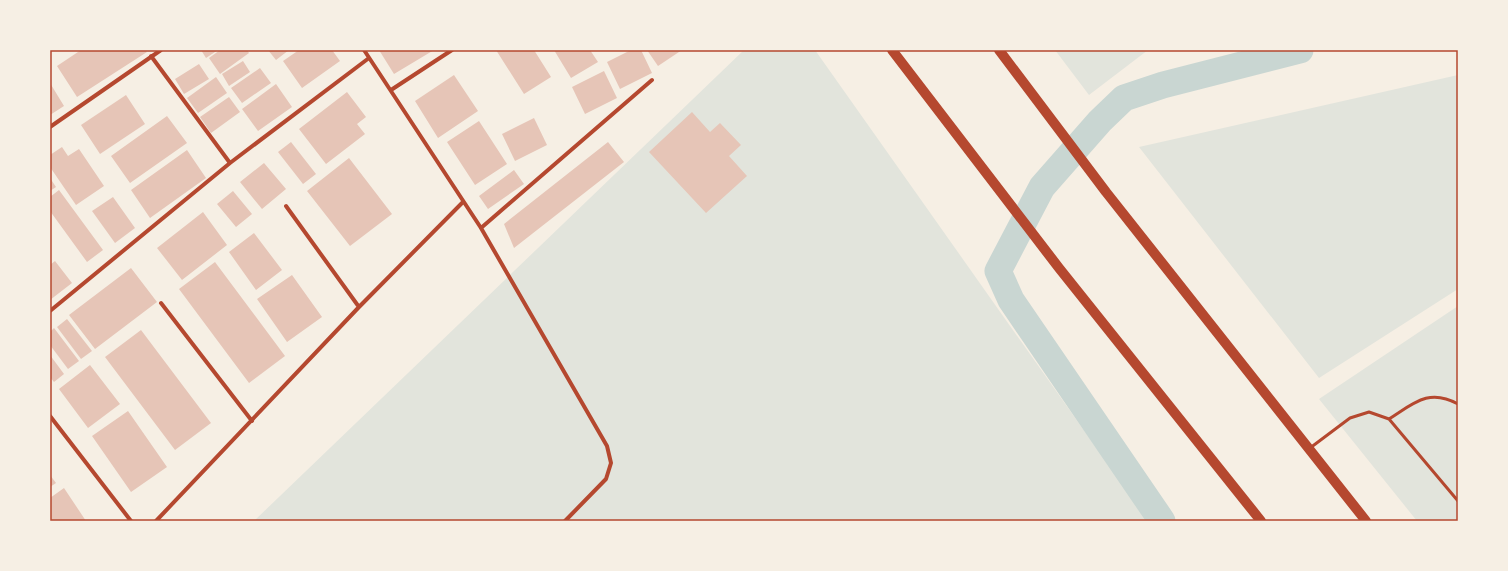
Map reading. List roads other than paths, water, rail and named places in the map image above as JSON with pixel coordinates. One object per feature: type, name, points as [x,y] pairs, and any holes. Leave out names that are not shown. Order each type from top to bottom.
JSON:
[{"type":"main road","points":[[892,50],[1059,268],[1261,521]]},
{"type":"main road","points":[[999,50],[1106,192],[1366,521]]},
{"type":"street","points":[[50,128],[161,50]]},
{"type":"street","points":[[364,50],[481,228],[607,446],[611,463],[606,479],[565,521]]},
{"type":"street","points":[[391,90],[452,50]]},
{"type":"street","points":[[151,56],[230,163]]},
{"type":"street","points":[[50,311],[230,163],[369,58]]},
{"type":"street","points":[[481,228],[652,80]]},
{"type":"street","points":[[156,521],[359,307],[463,202]]},
{"type":"street","points":[[286,206],[359,307]]},
{"type":"street","points":[[162,303],[252,421]]},
{"type":"street","points":[[50,416],[131,521]]},
{"type":"lane","points":[[1389,418],[1421,398],[1437,396],[1458,404]]},
{"type":"lane","points":[[1309,449],[1350,418],[1369,412],[1389,418],[1458,501]]},
{"type":"waterway","points":[[1162,521],[1011,300],[998,271],[1042,187],[1100,121],[1124,98],[1163,85],[1300,50]]}]
